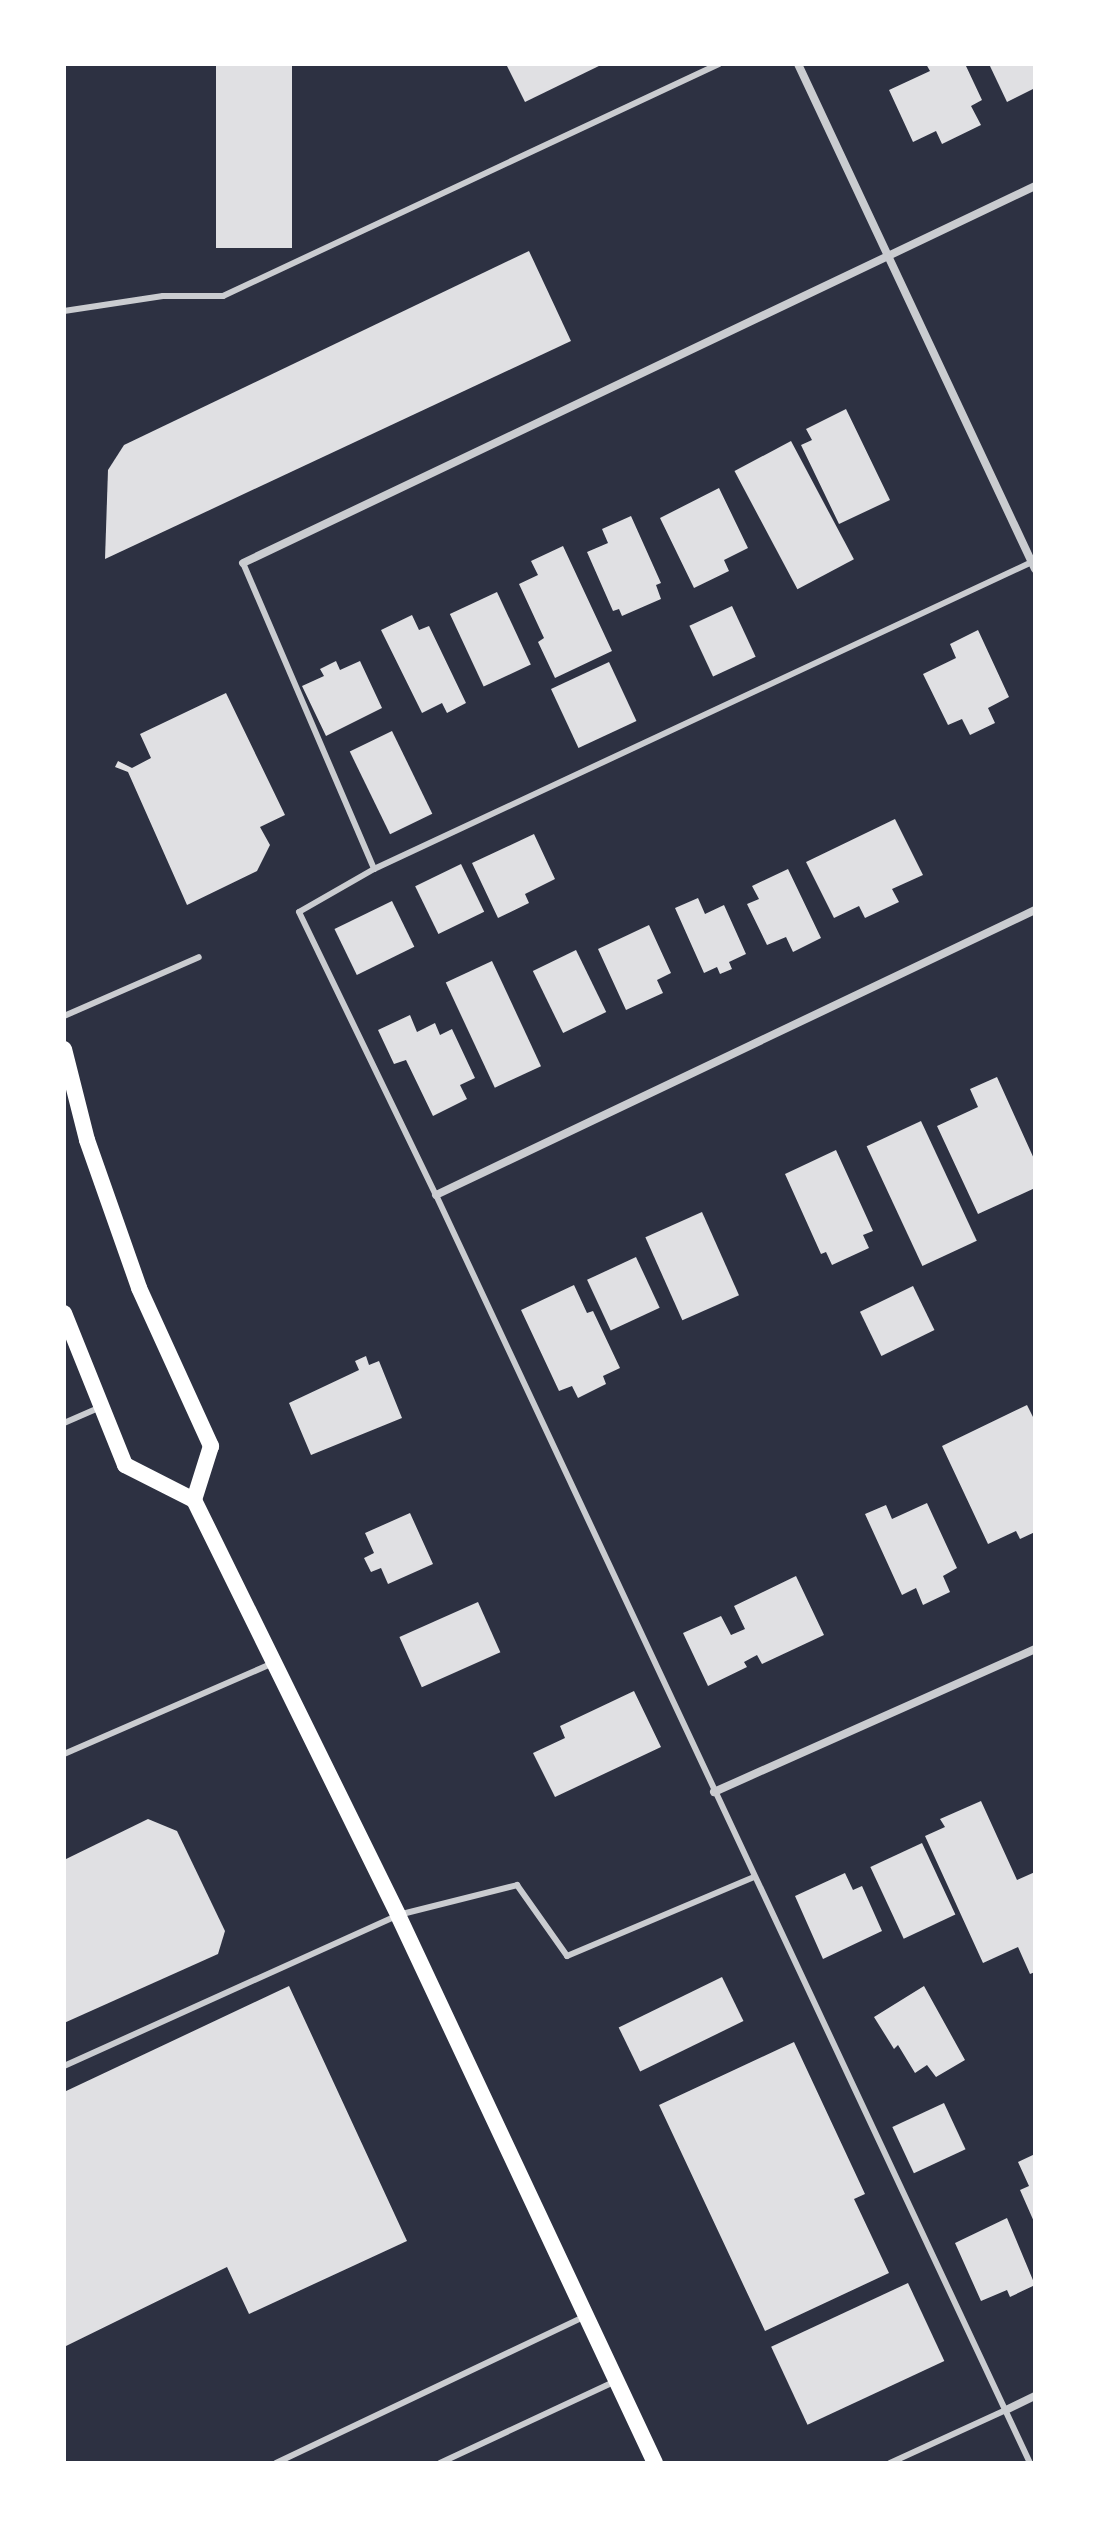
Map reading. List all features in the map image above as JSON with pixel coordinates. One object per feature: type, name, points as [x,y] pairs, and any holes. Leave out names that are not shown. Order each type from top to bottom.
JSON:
[{"type":"main road","points":[[64,1049],[87,1140],[139,1288],[211,1446],[194,1500]]},
{"type":"main road","points":[[64,1313],[125,1465],[194,1500],[398,1915],[655,2463]]},
{"type":"street","points":[[798,64],[1033,565]]},
{"type":"street","points":[[243,563],[1035,186]]},
{"type":"street","points":[[436,1195],[1035,910]]},
{"type":"street","points":[[714,1792],[1035,1649]]},
{"type":"street","points":[[1006,2410],[1035,2396]]},
{"type":"lane","points":[[64,311],[163,296],[223,296],[719,64]]},
{"type":"lane","points":[[243,563],[374,869]]},
{"type":"lane","points":[[1030,2463],[436,1195],[299,912],[374,869],[1033,565]]},
{"type":"lane","points":[[64,1016],[199,957]]},
{"type":"lane","points":[[64,1423],[102,1407]]},
{"type":"lane","points":[[64,1754],[275,1662]]},
{"type":"lane","points":[[64,2066],[398,1915],[517,1885],[567,1956],[754,1877]]},
{"type":"lane","points":[[276,2463],[586,2316]]},
{"type":"lane","points":[[440,2463],[616,2381]]},
{"type":"lane","points":[[890,2463],[1006,2410]]},
{"type":"building","points":[[216,64],[292,64],[292,248],[216,248]]},
{"type":"building","points":[[506,64],[603,64],[525,102]]},
{"type":"building","points":[[926,64],[972,64],[966,66],[982,100],[971,106],[981,125],[942,144],[936,131],[913,142],[889,90],[930,71]]},
{"type":"building","points":[[989,64],[1035,64],[1035,88],[1007,102]]},
{"type":"building","points":[[529,251],[571,341],[105,559],[108,470],[124,445]]},
{"type":"building","points":[[846,409],[890,500],[839,524],[801,445],[812,440],[806,429]]},
{"type":"building","points":[[791,441],[854,559],[797,589],[734,471]]},
{"type":"building","points":[[719,488],[748,548],[724,560],[729,571],[694,588],[660,518]]},
{"type":"building","points":[[631,516],[661,583],[656,585],[661,599],[622,616],[619,609],[613,611],[587,552],[608,543],[602,529]]},
{"type":"building","points":[[563,546],[612,651],[555,678],[538,642],[544,638],[519,584],[538,575],[531,561]]},
{"type":"building","points":[[497,592],[531,665],[484,686],[450,614]]},
{"type":"building","points":[[732,606],[756,657],[713,677],[689,626]]},
{"type":"building","points":[[412,615],[419,630],[429,626],[466,703],[447,713],[442,703],[422,713],[381,630]]},
{"type":"building","points":[[978,630],[1009,697],[988,708],[995,723],[970,735],[962,719],[948,725],[923,674],[956,658],[950,644]]},
{"type":"building","points":[[336,661],[340,670],[360,661],[382,708],[326,736],[302,686],[324,676],[320,669]]},
{"type":"building","points":[[609,662],[636,721],[578,748],[551,689]]},
{"type":"building","points":[[226,693],[285,815],[260,827],[270,845],[257,871],[187,905],[128,772],[115,767],[118,761],[132,768],[151,758],[140,734]]},
{"type":"building","points":[[392,731],[432,814],[390,834],[350,752]]},
{"type":"building","points":[[895,819],[923,875],[892,889],[899,902],[865,918],[859,906],[834,918],[806,862]]},
{"type":"building","points":[[534,834],[555,879],[525,894],[529,903],[498,918],[472,863]]},
{"type":"building","points":[[461,864],[484,912],[438,934],[415,886]]},
{"type":"building","points":[[788,869],[821,938],[793,952],[786,937],[767,945],[747,904],[759,899],[752,886]]},
{"type":"building","points":[[698,898],[705,914],[724,905],[746,954],[729,962],[732,969],[720,974],[717,967],[704,973],[675,908]]},
{"type":"building","points":[[392,901],[414,947],[357,975],[334,929]]},
{"type":"building","points":[[649,925],[671,973],[657,980],[663,993],[626,1010],[598,949]]},
{"type":"building","points":[[576,950],[606,1012],[563,1033],[533,971]]},
{"type":"building","points":[[492,961],[541,1066],[495,1088],[446,983]]},
{"type":"building","points":[[410,1015],[417,1032],[435,1023],[440,1035],[452,1029],[475,1078],[460,1085],[467,1099],[433,1116],[406,1060],[394,1064],[378,1030]]},
{"type":"building","points":[[997,1077],[1035,1161],[1035,1188],[978,1214],[937,1126],[978,1107],[970,1089]]},
{"type":"building","points":[[921,1121],[977,1241],[922,1266],[867,1146]]},
{"type":"building","points":[[836,1150],[873,1231],[863,1235],[869,1248],[832,1265],[826,1252],[821,1254],[785,1174]]},
{"type":"building","points":[[702,1212],[739,1295],[682,1320],[645,1237]]},
{"type":"building","points":[[636,1257],[660,1308],[611,1331],[587,1280]]},
{"type":"building","points":[[574,1285],[587,1313],[593,1311],[620,1368],[603,1376],[606,1384],[578,1398],[572,1386],[559,1391],[521,1310]]},
{"type":"building","points":[[913,1286],[934,1330],[881,1356],[860,1312]]},
{"type":"building","points":[[366,1356],[369,1365],[379,1361],[402,1418],[311,1455],[289,1403],[359,1370],[355,1361]]},
{"type":"building","points":[[1027,1405],[1035,1421],[1035,1532],[1020,1539],[1016,1531],[988,1544],[942,1446]]},
{"type":"building","points":[[927,1503],[957,1568],[943,1576],[950,1592],[923,1605],[916,1588],[902,1595],[865,1514],[886,1505],[892,1519]]},
{"type":"building","points":[[410,1513],[433,1564],[388,1584],[381,1568],[371,1572],[364,1558],[374,1553],[365,1533]]},
{"type":"building","points":[[796,1576],[824,1635],[762,1664],[757,1655],[744,1662],[747,1667],[708,1686],[683,1633],[721,1616],[731,1635],[745,1629],[734,1606]]},
{"type":"building","points":[[478,1602],[500,1652],[422,1687],[399,1637]]},
{"type":"building","points":[[634,1691],[661,1747],[555,1797],[533,1753],[565,1738],[560,1726]]},
{"type":"building","points":[[981,1801],[1017,1880],[1035,1872],[1035,1972],[1030,1974],[1018,1947],[983,1963],[925,1836],[945,1827],[940,1819]]},
{"type":"building","points":[[148,1819],[177,1831],[225,1931],[218,1954],[64,2023],[64,1860]]},
{"type":"building","points":[[922,1843],[955,1915],[904,1939],[870,1867]]},
{"type":"building","points":[[845,1873],[853,1890],[862,1886],[882,1931],[823,1959],[795,1896]]},
{"type":"building","points":[[722,1977],[743,2021],[640,2071],[619,2027]]},
{"type":"building","points":[[289,1986],[407,2241],[249,2314],[227,2267],[64,2347],[64,2092]]},
{"type":"building","points":[[924,1986],[965,2060],[936,2077],[927,2065],[915,2073],[898,2045],[894,2049],[874,2017]]},
{"type":"building","points":[[794,2042],[865,2194],[854,2199],[889,2273],[765,2331],[659,2105]]},
{"type":"building","points":[[944,2103],[966,2149],[914,2173],[892,2127]]},
{"type":"building","points":[[1035,2154],[1035,2224],[1020,2190],[1029,2186],[1018,2162]]},
{"type":"building","points":[[1007,2218],[1035,2285],[1010,2297],[1007,2290],[981,2301],[955,2243]]},
{"type":"building","points":[[908,2283],[944,2361],[807,2425],[771,2347]]}]
